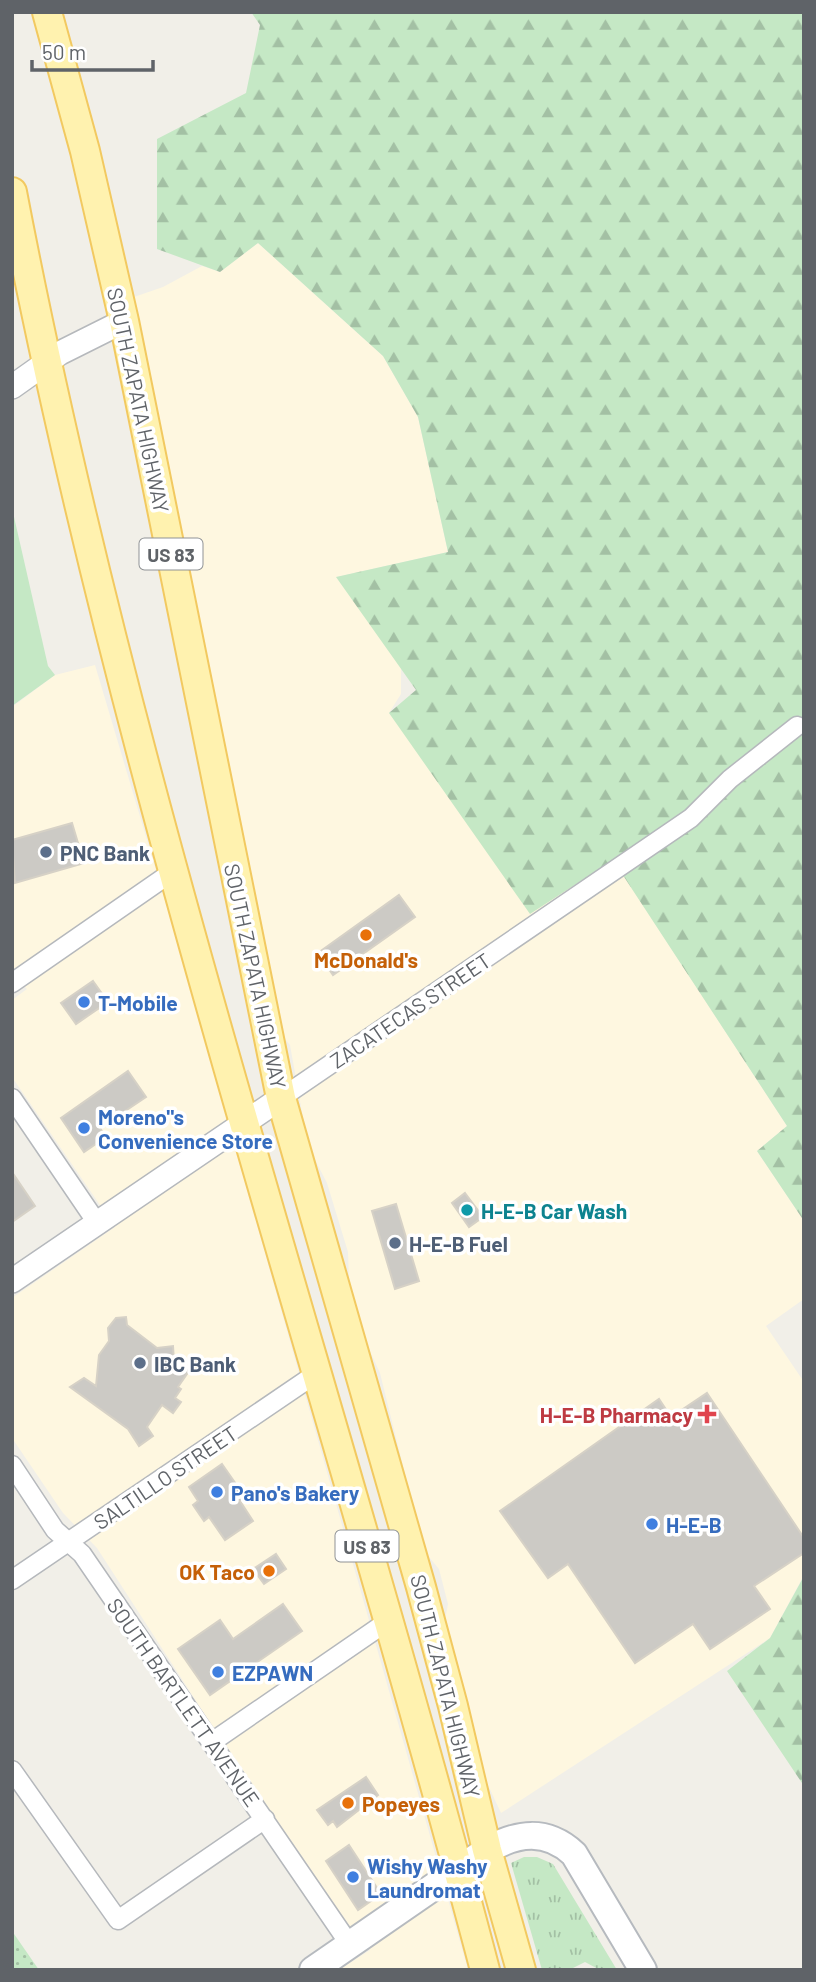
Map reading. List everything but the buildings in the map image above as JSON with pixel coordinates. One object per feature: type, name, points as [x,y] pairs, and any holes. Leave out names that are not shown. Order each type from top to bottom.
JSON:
[{"type":"main road","name":"SOUTH ZAPATA HIGHWAY","points":[[47,12],[85,151],[124,321],[281,1098],[425,1600],[487,1850],[521,1970]]},
{"type":"main road","name":"SOUTH ZAPATA HIGHWAY","points":[[12,192],[104,617],[485,1970]]},
{"type":"main road","points":[[313,1970],[487,1850],[506,1839],[537,1835],[563,1844],[582,1866],[643,1970]]},
{"type":"street","points":[[12,387],[48,362],[124,321]]},
{"type":"street","name":"ZACATECAS STREET","points":[[12,1281],[691,818],[730,779],[797,726]]},
{"type":"street","points":[[12,983],[175,870]]},
{"type":"street","points":[[12,1098],[97,1223]]},
{"type":"street","name":"SALTILLO STREET","points":[[12,1580],[317,1373]]},
{"type":"street","name":"SOUTH BARTLETT AVENUE","points":[[12,1465],[55,1530],[82,1554],[350,1945]]},
{"type":"street","points":[[212,1742],[388,1621]]},
{"type":"street","points":[[12,1770],[118,1920],[265,1819]]},
{"type":"shaded area","points":[[258,243],[383,356],[418,417],[448,552],[337,577],[401,668],[401,694],[389,713],[613,859],[787,1126],[757,1151],[804,1221],[804,1299],[766,1326],[804,1382],[804,1575],[770,1638],[501,1813],[487,1783],[444,1625],[448,1604],[439,1569],[424,1551],[380,1373],[356,1321],[349,1282],[348,1252],[327,1183],[308,1146],[290,1045],[280,1033],[134,297],[163,287],[202,266],[220,272]]},
{"type":"shaded area","points":[[95,665],[169,914],[468,1970],[339,1970],[370,1950],[349,1925],[209,1721],[97,1548],[63,1513],[12,1438],[12,1298],[115,1227],[12,1077],[12,1000],[27,989],[12,974],[12,707],[55,675]]},
{"type":"green space","points":[[251,12],[804,12],[804,1221],[757,1151],[787,1126],[613,860],[530,914],[389,713],[416,690],[336,577],[448,552],[418,417],[383,356],[258,243],[220,272],[157,249],[157,139],[246,93],[260,25]]},
{"type":"green space","points":[[12,508],[48,666],[55,675],[12,706]]},
{"type":"green space","points":[[804,1576],[804,1786],[727,1671],[770,1638]]},
{"type":"green space","points":[[524,1857],[537,1857],[553,1864],[617,1970],[600,1970],[585,1962],[569,1970],[542,1970],[511,1863]]},
{"type":"green space","points":[[12,1931],[39,1970],[12,1970]]},
{"type":"place","name":"PNC Bank","points":[[46,852]]},
{"type":"place","name":"McDonald's","points":[[366,935]]},
{"type":"place","name":"T-Mobile","points":[[84,1002]]},
{"type":"place","name":"Moreno\"s Convenience Store","points":[[84,1128]]},
{"type":"place","name":"H-E-B Car Wash","points":[[467,1210]]},
{"type":"place","name":"H-E-B Fuel","points":[[395,1243]]},
{"type":"place","name":"IBC Bank","points":[[140,1363]]},
{"type":"place","name":"H-E-B Pharmacy","points":[[707,1414]]},
{"type":"place","name":"Pano's Bakery","points":[[217,1492]]},
{"type":"place","name":"H-E-B","points":[[652,1524]]},
{"type":"place","name":"OK Taco","points":[[269,1571]]},
{"type":"place","name":"EZPAWN","points":[[218,1672]]},
{"type":"place","name":"Popeyes","points":[[348,1803]]},
{"type":"place","name":"Wishy Washy Laundromat","points":[[353,1877]]}]
